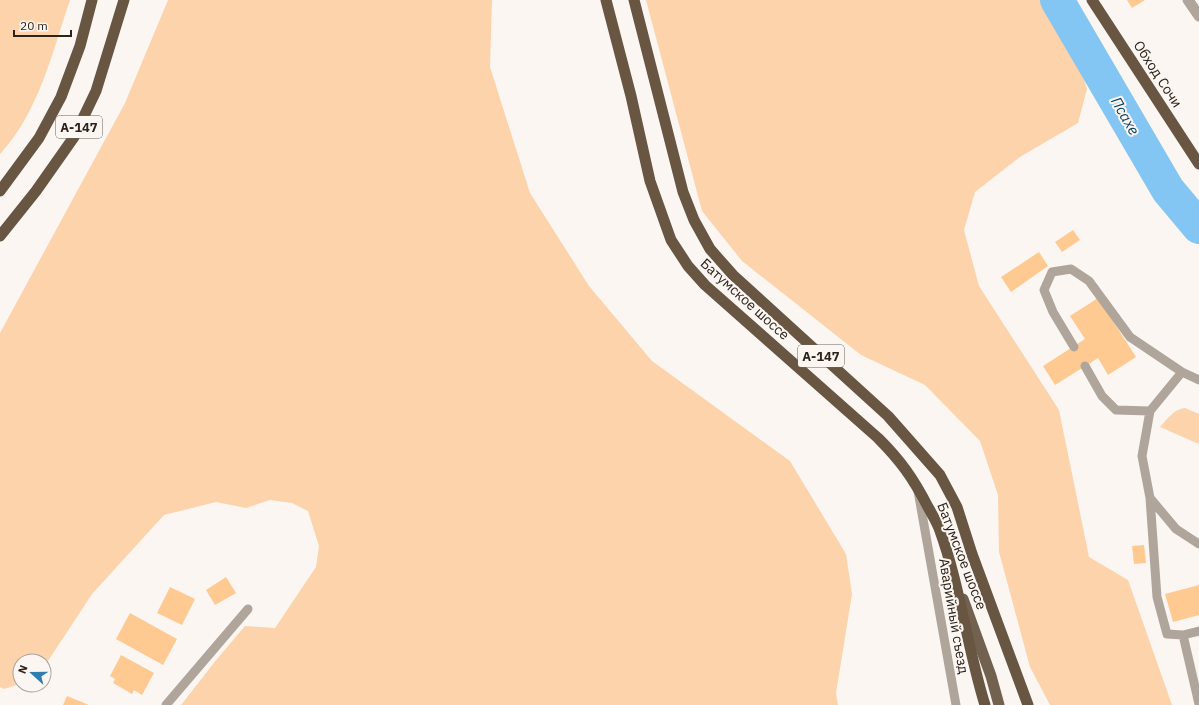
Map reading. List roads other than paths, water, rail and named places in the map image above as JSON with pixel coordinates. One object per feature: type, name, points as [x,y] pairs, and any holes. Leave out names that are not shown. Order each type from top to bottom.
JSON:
[{"type":"highway","name":"А-147","points":[[0,191],[39,138],[60,96],[80,46],[92,0]]},
{"type":"highway","name":"А-147","points":[[0,236],[36,191],[74,137],[96,92],[124,0]]},
{"type":"highway","name":"Батумское шоссе","points":[[606,0],[631,96],[650,181],[672,240],[688,266],[705,285],[878,438],[898,459],[916,484],[938,527],[950,564]]},
{"type":"highway","name":"Батумское шоссе","points":[[634,0],[683,192],[694,220],[710,249],[738,280],[888,416],[940,475],[957,507],[972,554],[1028,705]]},
{"type":"highway","name":"Обход Сочи","points":[[1092,0],[1195,155],[1199,164]]},
{"type":"highway","name":"А-147","points":[[950,564],[977,681],[985,705]]},
{"type":"main road","name":"Батумское шоссе","points":[[950,564],[991,676],[999,705]]},
{"type":"street","points":[[1188,0],[1199,16]]},
{"type":"lane","points":[[1074,347],[1052,312],[1044,290],[1052,272],[1071,269],[1090,280],[1130,337],[1182,372],[1199,380]]},
{"type":"lane","points":[[1085,366],[1102,396],[1116,410],[1150,411]]},
{"type":"lane","points":[[1182,372],[1150,411],[1142,456],[1150,498],[1157,597],[1167,634],[1183,635],[1199,631]]},
{"type":"lane","name":"Аварийный съезд","points":[[916,484],[956,705]]},
{"type":"lane","points":[[1150,498],[1176,529],[1199,544]]},
{"type":"lane","points":[[166,705],[248,608]]},
{"type":"lane","points":[[1183,635],[1199,704]]},
{"type":"waterway","name":"Псахе","points":[[1057,0],[1168,190],[1199,227]]}]
